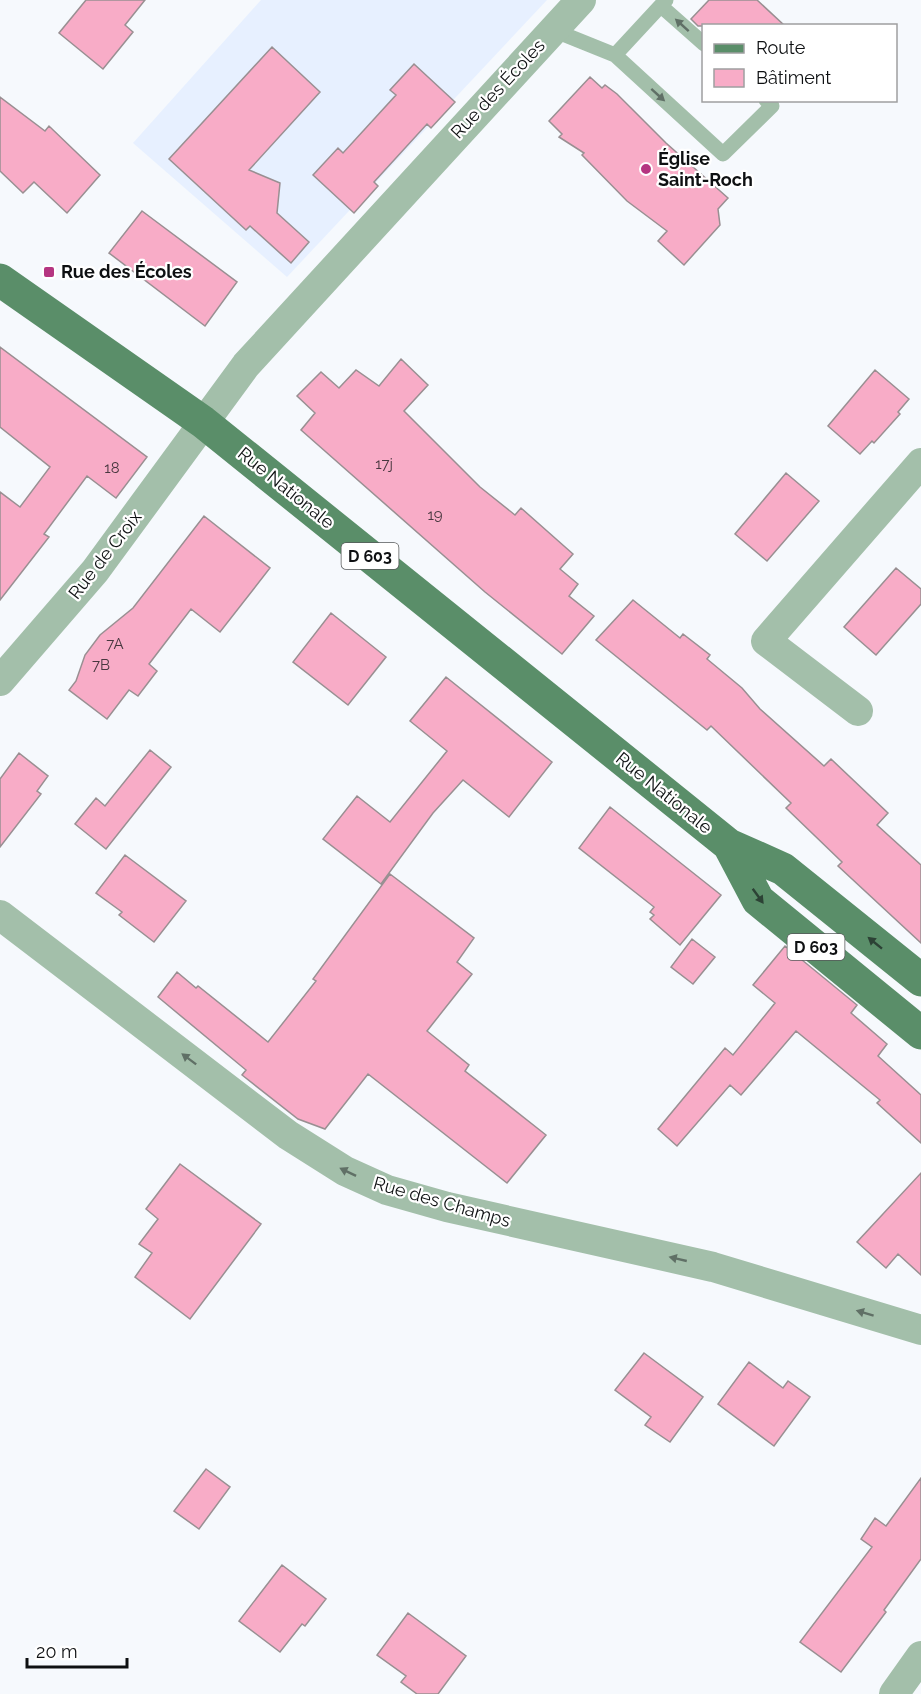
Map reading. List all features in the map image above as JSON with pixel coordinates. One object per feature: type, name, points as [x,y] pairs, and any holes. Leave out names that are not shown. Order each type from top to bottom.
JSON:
[{"type":"main road","name":"Rue Nationale","points":[[0,280],[203,422],[729,845],[783,869],[921,980]]},
{"type":"main road","name":"Rue Nationale","points":[[729,845],[758,900],[921,1032]]},
{"type":"street","name":"Rue des Écoles","points":[[203,422],[246,365],[306,297],[581,0]]},
{"type":"street","name":"Rue de Croix","points":[[0,681],[95,571],[203,422]]},
{"type":"street","points":[[858,711],[766,641],[921,463]]},
{"type":"street","name":"Rue des Champs","points":[[0,915],[288,1135],[345,1172],[387,1190],[437,1204],[713,1268],[921,1330]]},
{"type":"street","points":[[894,1694],[921,1656]]},
{"type":"lane","points":[[615,55],[664,3],[702,42]]},
{"type":"lane","points":[[553,30],[615,55],[723,154],[772,106],[768,102]]},
{"type":"shaded area","points":[[261,0],[547,0],[287,277],[133,143]]},
{"type":"building","points":[[86,0],[145,0],[125,25],[133,32],[103,69],[59,33]]},
{"type":"building","points":[[709,0],[757,0],[783,24],[702,24],[698,26],[691,19]]},
{"type":"building","points":[[272,47],[320,92],[249,170],[280,183],[277,213],[309,242],[291,263],[250,226],[246,230],[169,159]]},
{"type":"building","points":[[414,64],[455,102],[431,128],[427,124],[374,182],[378,186],[354,213],[313,175],[338,148],[343,153],[396,95],[390,90]]},
{"type":"building","name":"Église Saint-Roch","points":[[590,77],[602,88],[605,85],[617,94],[666,143],[728,198],[718,209],[720,225],[684,265],[658,241],[667,231],[627,201],[582,155],[584,153],[559,137],[562,134],[549,121]]},
{"type":"building","points":[[0,97],[45,131],[49,126],[100,175],[67,213],[34,182],[23,193],[0,171]]},
{"type":"building","points":[[142,211],[237,282],[205,326],[109,253]]},
{"type":"building","points":[[0,347],[147,457],[116,498],[87,476],[44,534],[49,537],[0,600],[0,492],[20,507],[50,467],[0,427]]},
{"type":"building","points":[[401,359],[428,385],[404,411],[480,487],[515,515],[521,508],[573,554],[560,569],[578,584],[569,596],[594,616],[562,654],[485,592],[301,430],[315,413],[297,396],[321,372],[339,388],[356,370],[379,386]]},
{"type":"building","points":[[875,370],[909,399],[898,412],[900,414],[874,443],[872,441],[860,454],[828,426]]},
{"type":"building","points":[[786,473],[819,501],[767,561],[735,534]]},
{"type":"building","points":[[204,516],[270,568],[220,632],[191,609],[149,664],[157,671],[138,696],[129,690],[107,719],[69,690],[76,681],[85,655],[100,635],[133,608]]},
{"type":"building","points":[[896,568],[921,589],[921,604],[876,655],[844,627]]},
{"type":"building","points":[[633,600],[680,638],[683,634],[710,655],[707,659],[742,688],[760,709],[824,766],[831,759],[888,813],[877,825],[921,865],[921,943],[838,866],[842,862],[786,808],[791,803],[711,726],[707,730],[596,640]]},
{"type":"building","points":[[331,613],[386,657],[348,705],[293,662]]},
{"type":"building","points":[[446,677],[552,762],[509,817],[463,780],[433,813],[381,884],[323,839],[357,796],[390,822],[447,751],[410,721]]},
{"type":"building","points":[[150,750],[171,767],[106,849],[75,824],[96,798],[105,806]]},
{"type":"building","points":[[19,753],[48,776],[37,791],[41,794],[0,847],[0,779]]},
{"type":"building","points":[[610,807],[721,895],[680,945],[650,919],[654,915],[650,912],[654,907],[579,848]]},
{"type":"building","points":[[125,855],[186,901],[154,942],[119,915],[122,912],[96,893]]},
{"type":"building","points":[[390,874],[474,938],[457,962],[472,974],[427,1031],[469,1065],[465,1071],[546,1135],[507,1183],[368,1074],[325,1129],[298,1119],[242,1075],[246,1070],[158,997],[177,972],[268,1042],[316,981],[313,979]]},
{"type":"building","points":[[692,939],[715,957],[693,984],[671,967]]},
{"type":"building","points":[[785,946],[857,1005],[851,1013],[887,1044],[878,1056],[921,1095],[921,1143],[877,1103],[880,1100],[796,1031],[741,1095],[730,1085],[677,1146],[658,1129],[725,1048],[733,1055],[775,1003],[753,985]]},
{"type":"building","points":[[180,1164],[261,1224],[190,1319],[135,1277],[152,1253],[139,1244],[158,1219],[146,1209]]},
{"type":"building","points":[[921,1173],[921,1275],[898,1254],[886,1268],[857,1242]]},
{"type":"building","points":[[644,1353],[703,1397],[670,1442],[645,1425],[651,1417],[615,1390]]},
{"type":"building","points":[[749,1362],[783,1388],[788,1381],[810,1397],[774,1446],[718,1404]]},
{"type":"building","points":[[206,1469],[230,1487],[199,1529],[174,1511]]},
{"type":"building","points":[[921,1478],[921,1559],[884,1610],[886,1612],[841,1672],[800,1642],[872,1547],[861,1539],[875,1518],[886,1526]]},
{"type":"building","points":[[282,1565],[326,1599],[305,1626],[302,1624],[280,1652],[239,1621]]},
{"type":"building","points":[[408,1613],[466,1656],[438,1694],[417,1694],[401,1682],[406,1676],[377,1655]]},
{"type":"place","name":"Église Saint-Roch","points":[[646,169]]},
{"type":"place","name":"Rue des Écoles","points":[[49,272]]}]
